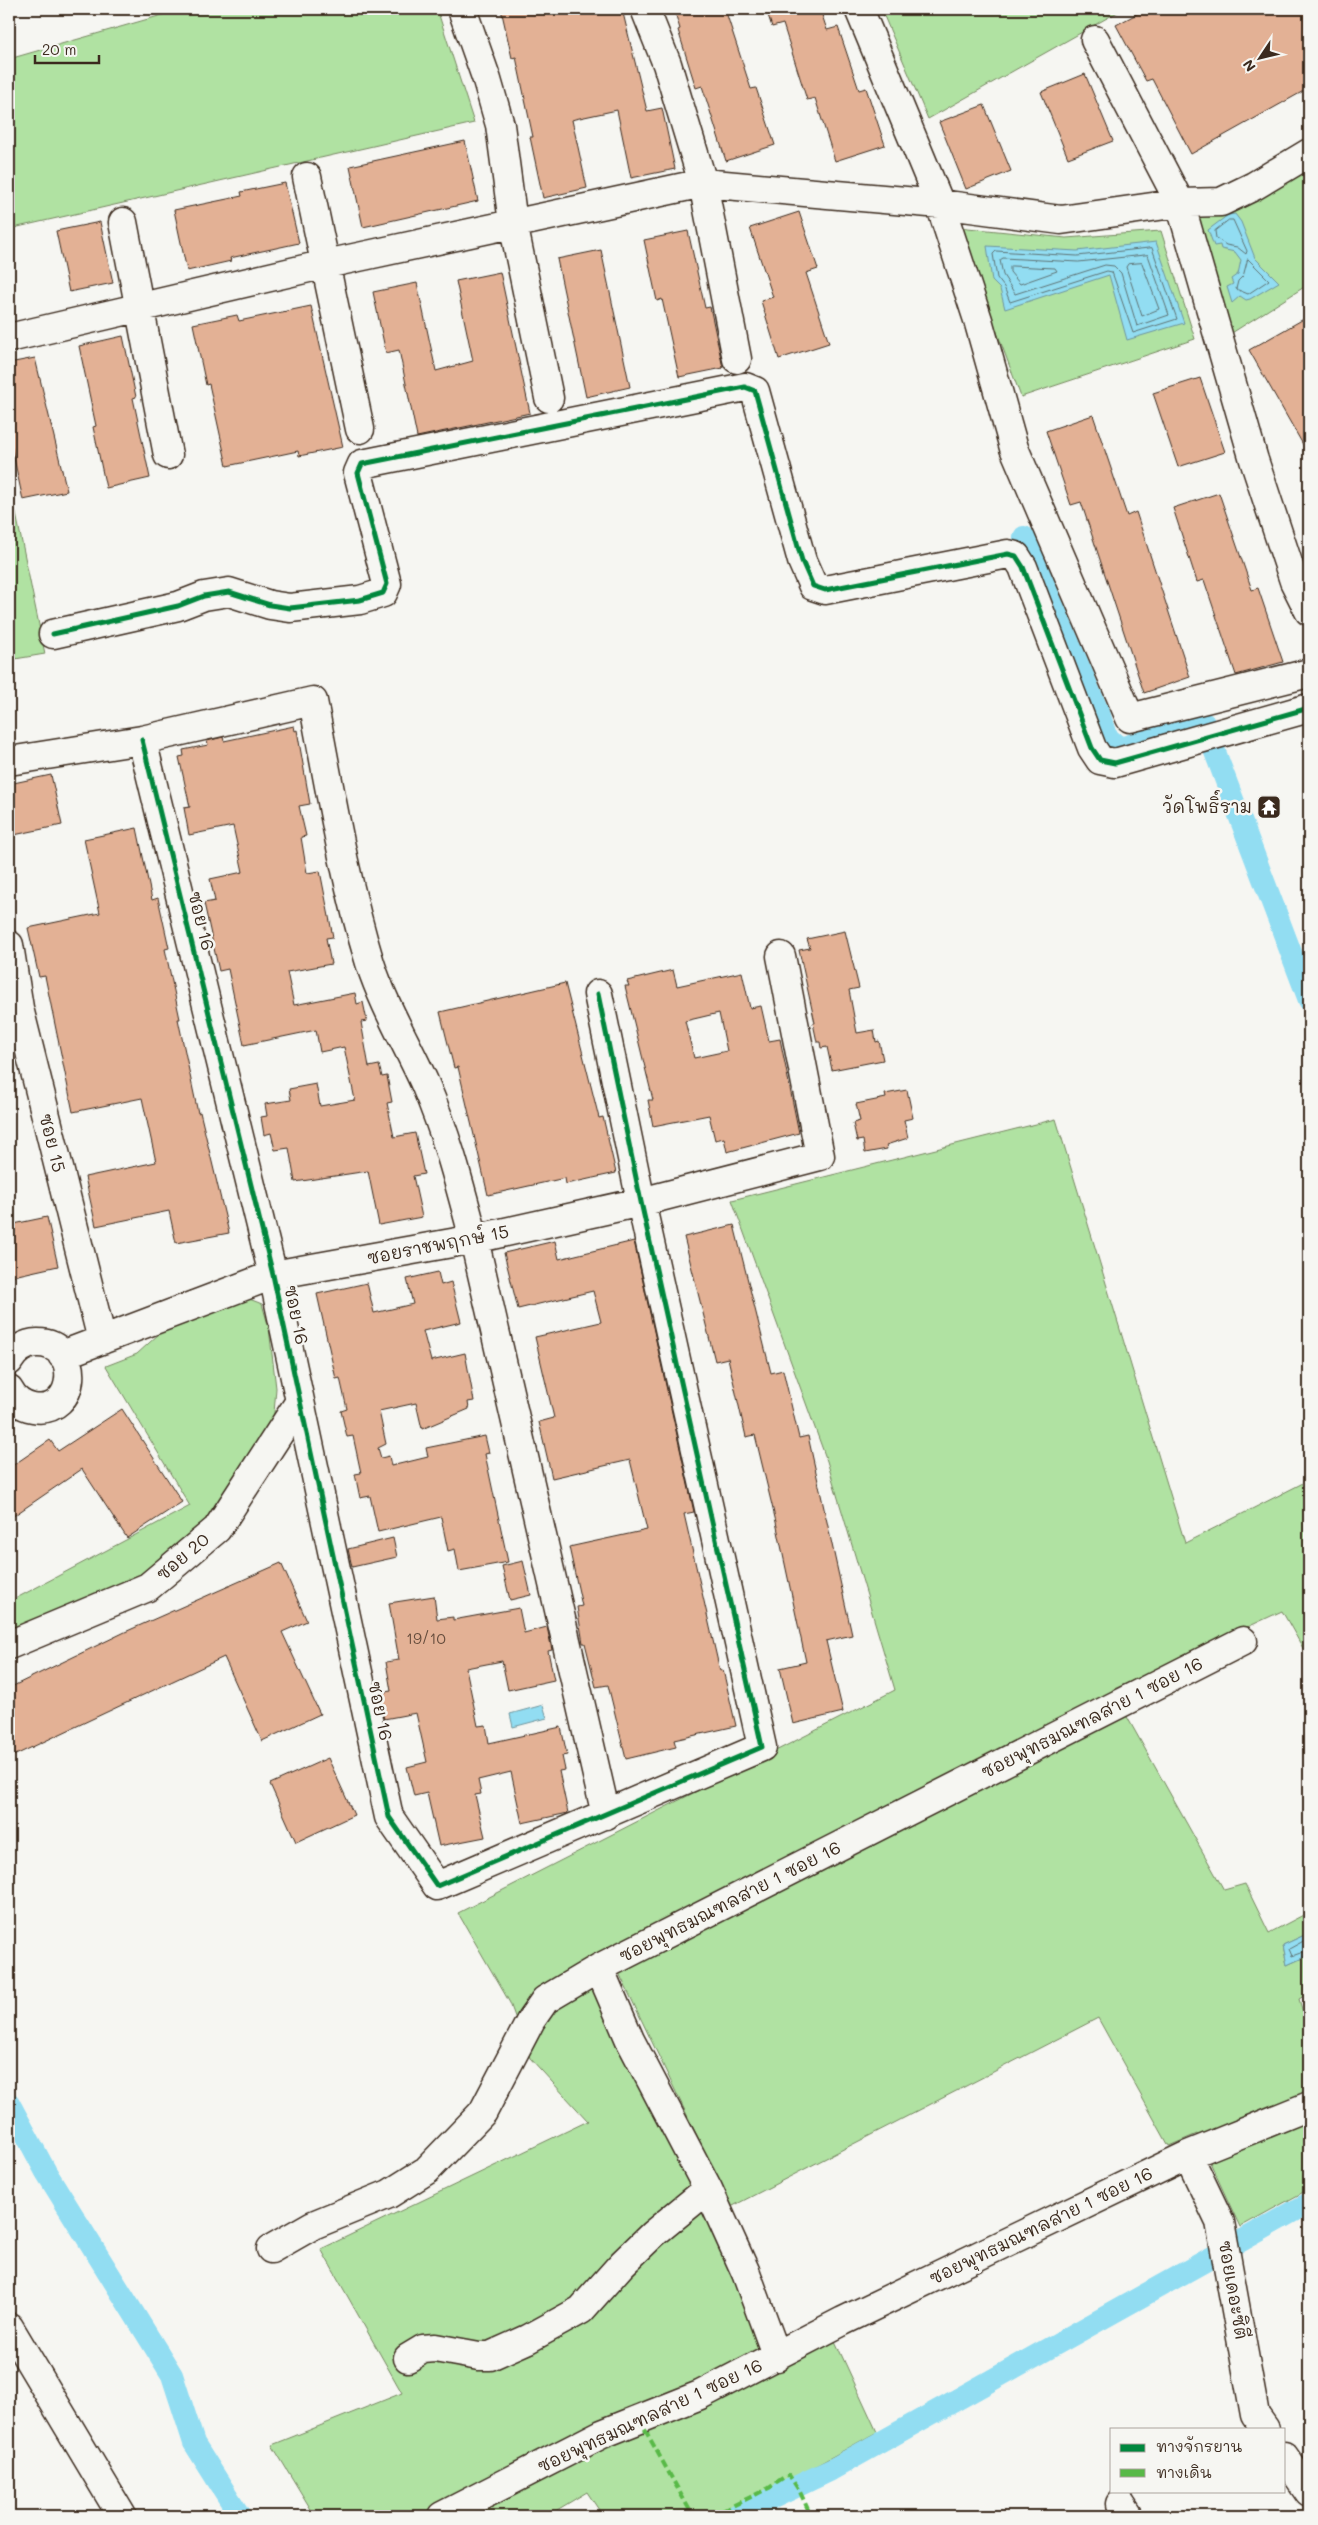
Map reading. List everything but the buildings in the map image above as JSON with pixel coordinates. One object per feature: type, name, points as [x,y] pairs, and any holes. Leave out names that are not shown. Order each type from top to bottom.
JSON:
[{"type":"street","points":[[462,9],[488,80],[500,124],[513,223],[549,398]]},
{"type":"street","points":[[646,9],[667,64],[703,183],[737,359]]},
{"type":"street","points":[[859,9],[940,204],[978,320],[1014,448],[1130,718],[1309,673]]},
{"type":"street","points":[[1095,40],[1180,203],[1254,460],[1294,581],[1309,611]]},
{"type":"street","points":[[9,338],[326,264],[703,183],[940,204],[1061,220],[1180,203],[1221,202],[1254,186],[1309,153]]},
{"type":"street","points":[[307,177],[360,429]]},
{"type":"street","points":[[123,222],[138,308],[168,456]]},
{"type":"street","points":[[52,634],[178,606],[204,596],[229,592],[270,605],[290,608],[360,600],[383,593],[387,584],[358,473],[362,464],[745,387],[755,391],[802,561],[813,586],[825,590],[1008,554],[1016,556],[1023,567],[1092,748],[1100,760],[1115,763],[1309,708]]},
{"type":"street","points":[[9,761],[142,740],[313,701],[353,901],[371,965],[392,1018],[424,1084],[451,1151],[474,1239],[606,1815],[762,1747],[641,1202],[598,994]]},
{"type":"street","name":"ซอย 16","points":[[142,740],[273,1275],[389,1817],[437,1886],[606,1815]]},
{"type":"street","name":"ซอย 15","points":[[9,945],[14,1009],[102,1340]]},
{"type":"street","name":"ซอยราชพฤกษ์ 15","points":[[62,1354],[273,1275],[474,1239],[641,1202],[820,1156],[781,956]]},
{"type":"street","points":[[10,1394],[18,1402],[38,1409],[58,1402],[65,1394],[70,1374],[68,1364],[62,1354],[55,1348],[36,1343],[12,1349]]},
{"type":"street","name":"ซอย 20","points":[[9,1645],[148,1587],[217,1528],[300,1401]]},
{"type":"street","name":"ซอยพุทธมณฑลสาย 1 ซอย 16","points":[[777,2357],[746,2273],[708,2189],[630,2040],[599,1968],[1244,1641]]},
{"type":"street","points":[[271,2249],[312,2226],[390,2194],[427,2170],[483,2112],[531,2020],[545,2000],[599,1968]]},
{"type":"street","name":"ซอยพุทธมณฑลสาย 1 ซอย 16","points":[[442,2516],[602,2434],[700,2395],[777,2357],[843,2321],[1188,2155],[1309,2106]]},
{"type":"street","name":"ซอยเดอะซิตี","points":[[1188,2155],[1220,2222],[1255,2415],[1264,2428]]},
{"type":"street","points":[[408,2358],[422,2349],[435,2348],[479,2356],[490,2356],[502,2352],[581,2310],[622,2264],[653,2234],[708,2189]]},
{"type":"street","points":[[9,2327],[122,2516]]},
{"type":"street","points":[[1286,2459],[1309,2492]]},
{"type":"green space","points":[[183,9],[437,9],[474,123],[9,229],[9,59]]},
{"type":"green space","points":[[881,9],[1123,9],[928,119]]},
{"type":"green space","points":[[1309,160],[1309,284],[1227,336],[1190,215]]},
{"type":"green space","points":[[958,227],[1066,238],[1161,231],[1195,339],[1021,397]]},
{"type":"green space","points":[[14,504],[45,654],[9,660],[9,505]]},
{"type":"green space","points":[[1056,1119],[1185,1543],[1309,1480],[1309,1647],[1304,1650],[1282,1611],[1112,1690],[1224,1890],[1245,1884],[1269,1933],[1309,1912],[1309,1933],[1283,1945],[1287,1965],[1309,1955],[1309,1993],[1299,1999],[1309,2032],[1309,2189],[1240,2227],[1197,2134],[1169,2146],[1098,2018],[731,2207],[619,1973],[597,1979],[775,2367],[835,2341],[877,2432],[725,2516],[603,2516],[587,2492],[552,2513],[553,2516],[315,2516],[272,2445],[402,2393],[321,2249],[588,2121],[530,2058],[510,2003],[458,1913],[895,1690],[827,1461],[732,1200]]},
{"type":"green space","points":[[242,1296],[262,1304],[269,1328],[276,1388],[273,1426],[199,1536],[119,1588],[9,1635],[9,1602],[190,1506],[106,1366],[137,1354],[171,1323]]},
{"type":"water","points":[[1235,214],[1241,222],[1255,258],[1279,282],[1250,299],[1246,300],[1240,296],[1232,303],[1227,287],[1233,284],[1231,279],[1238,274],[1241,260],[1235,252],[1221,249],[1220,245],[1214,246],[1208,230],[1228,215]]},
{"type":"water","points":[[1156,242],[1184,323],[1127,340],[1109,275],[1005,309],[1000,289],[992,281],[987,246],[1077,251]]},
{"type":"water","points":[[543,1705],[547,1718],[513,1727],[510,1714]]},
{"type":"water","points":[[1309,1933],[1309,1955],[1287,1965],[1283,1945]]},
{"type":"waterway","points":[[1024,537],[1100,716],[1106,736],[1120,748],[1204,723],[1309,1000]]},
{"type":"waterway","points":[[9,2103],[46,2172],[172,2375],[194,2443],[240,2516]]},
{"type":"waterway","points":[[735,2516],[831,2470],[1309,2203]]},
{"type":"marked path","points":[[639,2419],[693,2516]]},
{"type":"marked path","points":[[712,2516],[769,2488],[789,2475],[800,2492],[811,2516]]},
{"type":"cycle path","points":[[53,634],[178,606],[204,596],[229,592],[270,605],[290,608],[360,600],[383,593],[387,584],[358,473],[362,464],[745,387],[755,391],[802,561],[813,586],[825,590],[1008,554],[1016,556],[1023,567],[1092,748],[1100,760],[1115,763],[1309,708]]},
{"type":"cycle path","points":[[142,740],[273,1275],[389,1817],[437,1886],[762,1747],[641,1202],[598,994]]},
{"type":"place","name":"วัดโพธิ์ราม","points":[[1269,807]]}]
